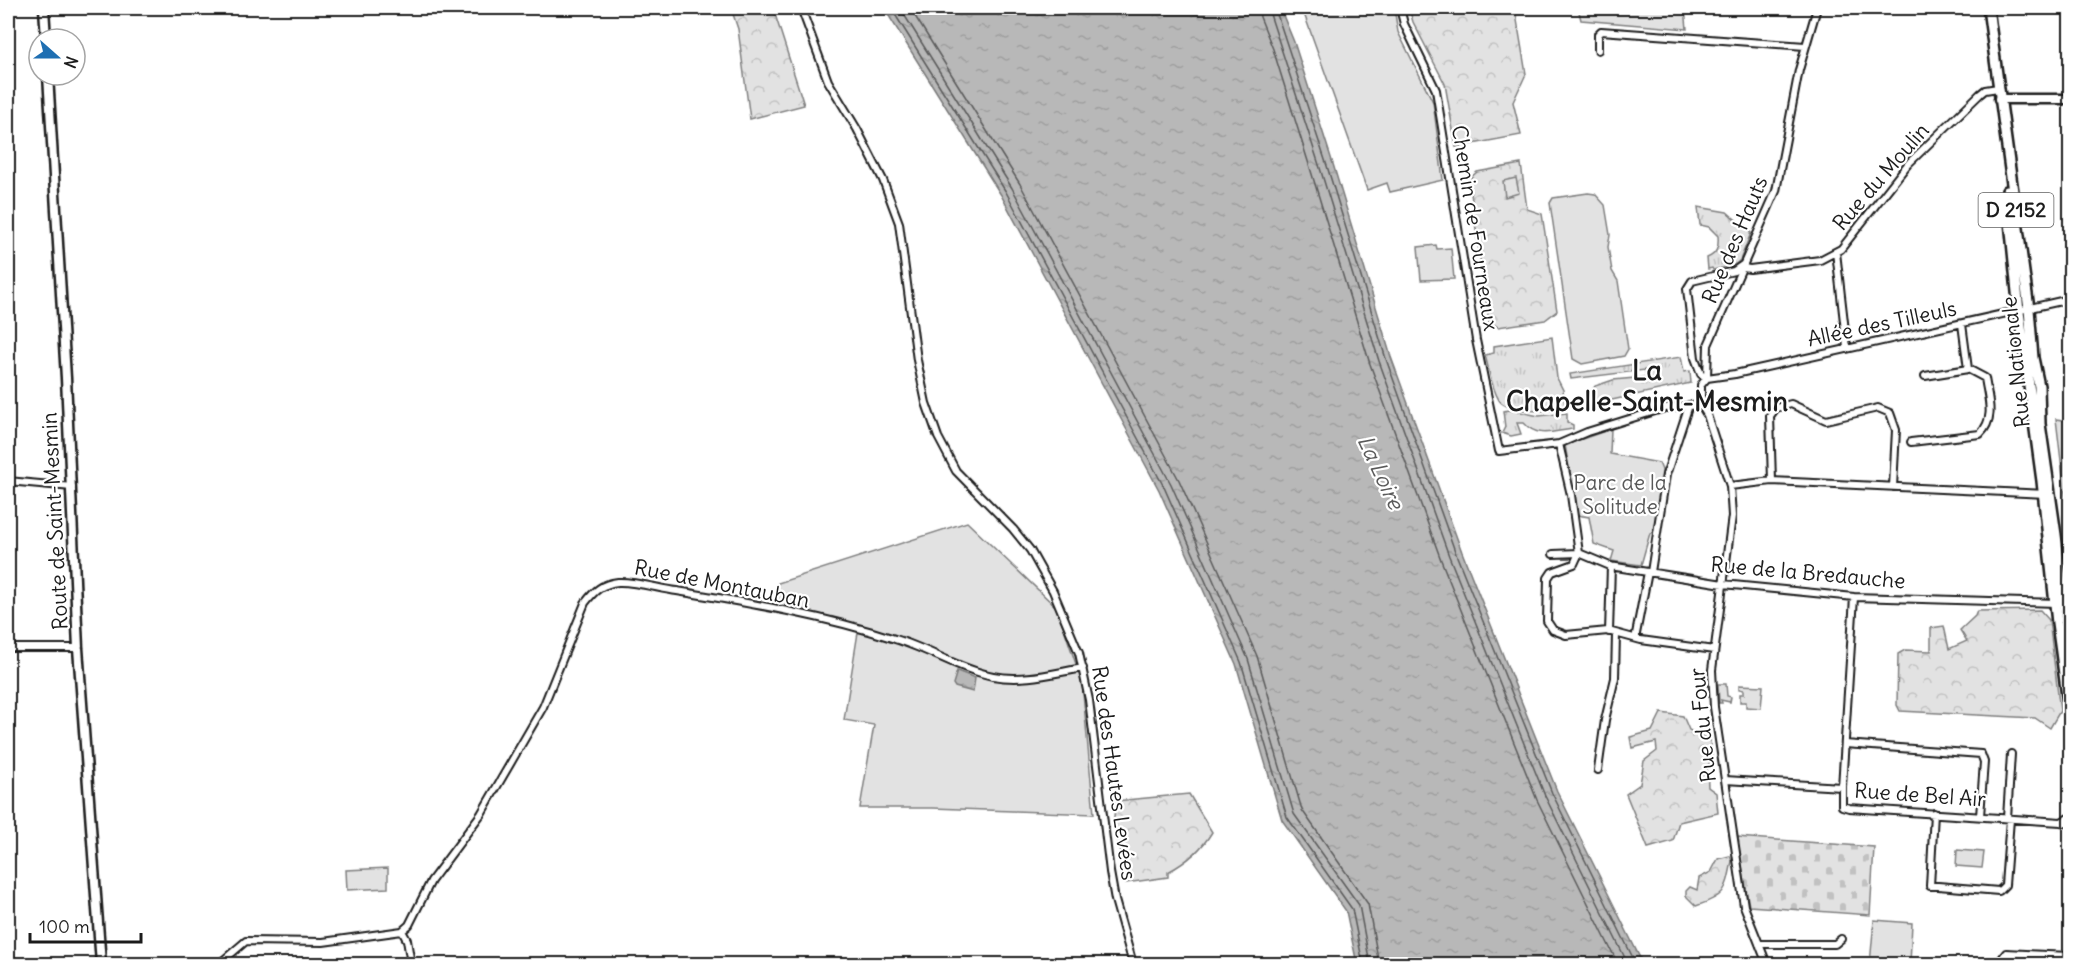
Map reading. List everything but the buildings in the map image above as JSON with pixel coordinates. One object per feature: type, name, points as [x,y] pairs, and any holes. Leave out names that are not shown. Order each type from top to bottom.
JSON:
[{"type":"main road","points":[[44,8],[45,27]]},
{"type":"main road","name":"Rue Nationale","points":[[1988,8],[2029,309],[2047,494]]},
{"type":"main road","name":"Route de Saint-Mesmin","points":[[49,87],[72,487],[78,648],[101,964]]},
{"type":"main road","points":[[1999,99],[2070,99]]},
{"type":"main road","name":"Rue Nationale","points":[[2001,111],[2019,312],[2062,607]]},
{"type":"main road","name":"D 2152","points":[[2062,607],[2070,656]]},
{"type":"main road","name":"D 2152","points":[[2062,607],[2070,718]]},
{"type":"street","name":"Rue des Hautes Levées","points":[[801,8],[828,81],[857,129],[883,180],[899,223],[917,360],[926,403],[938,437],[956,471],[1013,529],[1030,550],[1053,591],[1079,653],[1083,668],[1110,872],[1115,900],[1134,964]]},
{"type":"street","name":"Chemin de Fourneaux","points":[[1400,8],[1404,24],[1436,90],[1476,340],[1499,451],[1559,444]]},
{"type":"street","name":"Rue des Hauts","points":[[1707,378],[1708,345],[1776,191],[1799,70],[1817,8]]},
{"type":"street","points":[[1598,50],[1600,31],[1806,46]]},
{"type":"street","name":"Rue du Moulin","points":[[1743,266],[1750,269],[1820,260],[1841,249],[1908,164],[1984,90],[1998,88]]},
{"type":"street","points":[[1836,252],[1847,348]]},
{"type":"street","points":[[1714,650],[1611,632],[1560,634],[1550,627],[1547,621],[1548,578],[1552,572],[1574,564],[1579,553],[1571,495],[1559,444],[1587,432],[1665,408],[1701,405],[1701,385],[1707,378],[1699,370],[1695,358],[1687,289],[1692,281],[1734,271],[1743,266]]},
{"type":"street","points":[[1723,274],[1732,277],[1735,284]]},
{"type":"street","name":"Allée des Tilleuls","points":[[1707,378],[1735,374],[2070,299]]},
{"type":"street","points":[[1962,324],[1968,369]]},
{"type":"street","points":[[1911,442],[1980,434],[1988,426],[1990,418],[1985,378],[1977,372],[1968,369],[1925,376]]},
{"type":"street","points":[[1772,481],[1770,416],[1776,408],[1791,404],[1826,420],[1878,408],[1890,413],[1896,430],[1893,487]]},
{"type":"street","points":[[1636,638],[1666,475],[1689,405]]},
{"type":"street","name":"Rue du Four","points":[[1701,405],[1707,415],[1730,486],[1732,516],[1714,650],[1712,688],[1744,906],[1767,964]]},
{"type":"street","points":[[8,481],[72,487]]},
{"type":"street","points":[[1730,486],[1772,481],[2047,494]]},
{"type":"street","name":"Rue de la Bredauche","points":[[1553,555],[1579,553],[1611,566],[1724,584],[1854,597],[2062,607]]},
{"type":"street","points":[[1598,770],[1605,720],[1615,678],[1611,632],[1611,566]]},
{"type":"street","name":"Rue de Montauban","points":[[402,931],[409,925],[431,881],[481,814],[533,725],[556,677],[585,603],[603,585],[622,582],[721,599],[866,630],[910,644],[945,660],[993,676],[1026,679],[1083,668]]},
{"type":"street","name":"Rue de Bel Air","points":[[1854,597],[1841,803],[1845,807],[2070,824]]},
{"type":"street","points":[[8,648],[78,648]]},
{"type":"street","points":[[1845,744],[1981,754],[1984,762],[1980,816]]},
{"type":"street","points":[[1934,813],[1930,886],[1999,891],[2002,889],[2005,885],[2011,754]]},
{"type":"street","points":[[1725,780],[1842,787]]},
{"type":"street","points":[[2061,822],[2070,817]]},
{"type":"street","points":[[219,964],[246,941],[323,942],[402,931],[407,940],[411,964]]},
{"type":"street","points":[[1759,945],[1835,944],[1841,939]]},
{"type":"street","points":[[1998,964],[2006,953],[2070,956]]},
{"type":"green space","points":[[731,8],[773,8],[804,105],[750,119],[738,29]]},
{"type":"green space","points":[[1302,8],[1394,8],[1398,32],[1433,102],[1443,180],[1390,192],[1387,183],[1367,190]]},
{"type":"green space","points":[[1409,8],[1515,8],[1526,74],[1513,102],[1521,135],[1456,147],[1445,84],[1413,22]]},
{"type":"green space","points":[[1578,8],[1685,8],[1687,29],[1581,20]]},
{"type":"green space","points":[[1521,164],[1527,209],[1542,214],[1557,311],[1545,320],[1498,327],[1489,322],[1469,179],[1477,172]]},
{"type":"green space","points":[[1516,178],[1519,193],[1505,197],[1503,181]]},
{"type":"green space","points":[[1595,194],[1605,205],[1610,235],[1608,247],[1612,271],[1618,281],[1628,349],[1624,356],[1582,364],[1573,359],[1550,203],[1553,198]]},
{"type":"green space","points":[[1698,207],[1727,212],[1751,233],[1737,263],[1713,270],[1708,269],[1707,258],[1717,250],[1718,236],[1709,227],[1700,225]]},
{"type":"green space","points":[[1436,245],[1437,249],[1451,248],[1454,279],[1421,280],[1418,247]]},
{"type":"green space","points":[[1552,337],[1557,378],[1563,390],[1566,410],[1530,411],[1511,408],[1504,404],[1499,400],[1494,389],[1485,355],[1494,353],[1494,346]]},
{"type":"green space","points":[[1681,357],[1684,372],[1690,371],[1691,383],[1598,403],[1594,400],[1592,391],[1595,386],[1613,380],[1646,377],[1645,370],[1571,379],[1570,374]]},
{"type":"green space","points":[[1510,410],[1539,416],[1567,413],[1567,422],[1573,425],[1573,429],[1541,432],[1529,428],[1524,423],[1517,423],[1521,434],[1511,436],[1502,433],[1505,427],[1503,411]]},
{"type":"green space","points":[[2056,419],[2070,421],[2070,511],[2067,511]]},
{"type":"green space","name":"Parc de la Solitude","points":[[1611,429],[1610,454],[1659,463],[1662,470],[1656,532],[1650,533],[1641,565],[1611,561],[1614,551],[1594,544],[1589,517],[1577,515],[1565,445]]},
{"type":"green space","points":[[967,522],[1057,608],[1082,682],[1094,814],[933,808],[860,808],[874,725],[844,720],[859,626],[773,608],[778,583]]},
{"type":"green space","points":[[2040,610],[2049,620],[2060,711],[2050,728],[2035,718],[1900,711],[1897,705],[1898,654],[1905,650],[1931,651],[1931,628],[1944,626],[1949,649],[1967,641],[1960,630],[1975,616],[1977,611]]},
{"type":"green space","points":[[1718,684],[1726,684],[1727,696],[1731,697],[1730,702],[1721,700],[1722,703],[1719,703]]},
{"type":"green space","points":[[1739,685],[1763,686],[1761,708],[1746,707],[1746,702],[1740,702],[1740,694],[1744,694],[1744,690],[1739,689]]},
{"type":"green space","points":[[1661,713],[1683,716],[1689,730],[1710,740],[1712,758],[1707,767],[1708,787],[1716,793],[1718,813],[1679,822],[1673,841],[1648,848],[1626,794],[1640,784],[1644,761],[1657,751],[1656,742],[1632,748],[1630,737],[1652,731]]},
{"type":"green space","points":[[1189,794],[1212,832],[1208,838],[1193,855],[1168,872],[1168,877],[1126,883],[1114,818],[1115,801]]},
{"type":"green space","points":[[1737,837],[1874,847],[1870,915],[1749,906]]},
{"type":"green space","points":[[1957,850],[1984,852],[1982,868],[1956,866]]},
{"type":"green space","points":[[1730,856],[1732,861],[1723,891],[1713,899],[1696,906],[1686,896],[1686,891],[1690,887],[1697,890],[1699,878],[1711,872],[1718,859]]},
{"type":"green space","points":[[388,868],[388,888],[347,890],[346,870]]},
{"type":"green space","points":[[1874,920],[1912,923],[1910,964],[1870,964]]},
{"type":"water","name":"La Loire","points":[[884,8],[1280,8],[1294,42],[1333,164],[1391,357],[1462,552],[1557,791],[1643,964],[1357,964],[1346,911],[1282,820],[1236,664],[1159,490],[1001,195]]},
{"type":"water","points":[[957,671],[975,678],[973,692],[955,687],[953,684]]},
{"type":"district","name":"La Chapelle-Saint-Mesmin","points":[[1647,386]]}]
